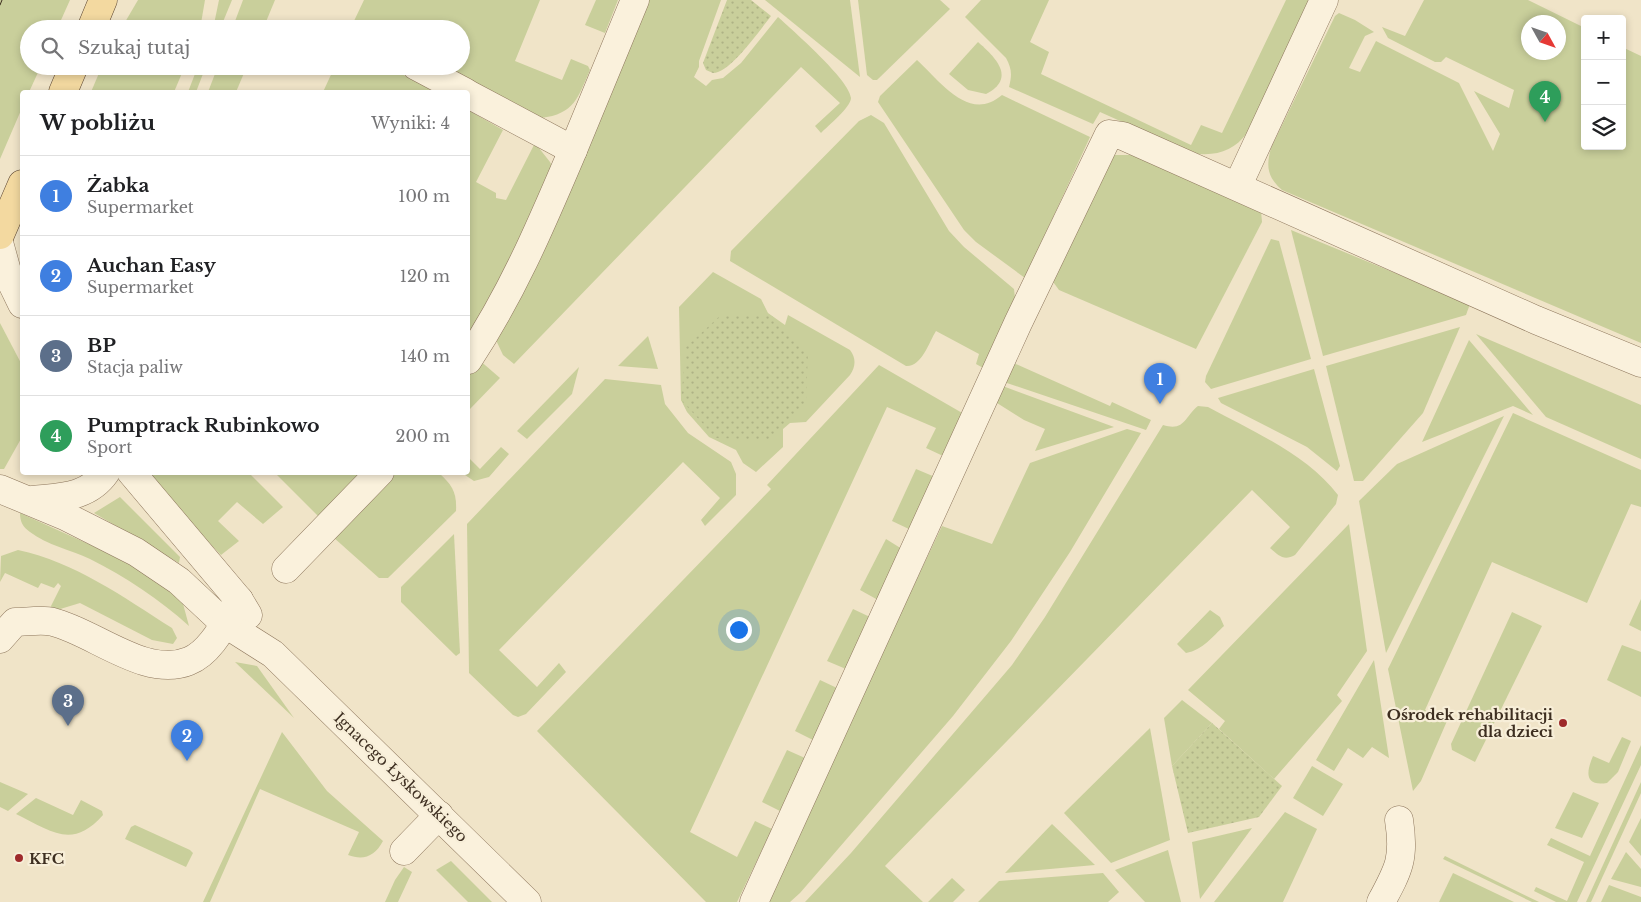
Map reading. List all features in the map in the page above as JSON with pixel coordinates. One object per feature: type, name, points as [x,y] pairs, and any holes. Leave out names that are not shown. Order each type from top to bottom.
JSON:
[{"type":"main road","points":[[95,20],[103,0]]},
{"type":"main road","points":[[63,90],[70,75]]},
{"type":"main road","points":[[0,235],[20,189]]},
{"type":"street","points":[[470,357],[496,317],[519,274],[635,0]]},
{"type":"street","points":[[1238,185],[1324,0]]},
{"type":"street","points":[[433,75],[460,90]]},
{"type":"street","points":[[470,95],[573,150]]},
{"type":"street","points":[[754,902],[1018,323],[1106,136],[1111,133],[1123,136],[1238,185],[1536,320],[1641,363]]},
{"type":"street","points":[[0,246],[8,274],[20,300]]},
{"type":"street","points":[[29,500],[73,496],[93,486],[103,475]]},
{"type":"street","name":"Ignacego Łyskowskiego","points":[[134,475],[239,600],[274,654]]},
{"type":"street","points":[[286,569],[377,475]]},
{"type":"street","name":"Ignacego Łyskowskiego","points":[[0,490],[29,500],[136,552],[179,581],[224,623],[274,654],[528,902]]},
{"type":"street","points":[[0,639],[15,622],[53,622],[147,669],[179,664],[190,661],[206,648],[239,600]]},
{"type":"street","points":[[404,850],[439,815]]},
{"type":"street","points":[[1381,902],[1399,866],[1403,844],[1399,820]]},
{"type":"green space","points":[[0,0],[70,0],[61,20],[20,20],[20,75],[37,75],[30,90],[20,90],[20,113],[0,159]]},
{"type":"green space","points":[[138,0],[205,0],[202,20],[126,20]]},
{"type":"green space","points":[[219,0],[232,0],[224,20],[215,20]]},
{"type":"green space","points":[[243,0],[275,0],[267,20],[235,20]]},
{"type":"green space","points":[[364,0],[540,0],[515,61],[562,80],[571,59],[588,66],[590,70],[574,103],[561,113],[541,118],[455,75],[470,75],[470,20],[354,20]]},
{"type":"green space","points":[[596,0],[618,0],[605,33],[585,25]]},
{"type":"green space","points":[[643,0],[721,0],[694,77],[706,86],[712,80],[723,78],[741,63],[778,17],[831,68],[848,90],[851,98],[850,102],[821,133],[815,126],[840,103],[801,67],[514,364],[503,355],[495,338]]},
{"type":"green space","points":[[727,0],[751,0],[771,16],[736,59],[720,71],[713,73],[706,70],[703,63]]},
{"type":"green space","points":[[765,0],[850,0],[860,77]]},
{"type":"green space","points":[[858,0],[940,0],[950,9],[877,80],[873,80],[867,75]]},
{"type":"green space","points":[[981,0],[1049,0],[1030,42],[1049,52],[1041,74],[1191,145],[1201,125],[1222,133],[1286,0],[1310,0],[1247,133],[1230,148],[1216,153],[1200,154],[1192,153],[1100,112],[1093,124],[1009,87],[1011,72],[1006,58],[965,17]]},
{"type":"green space","points":[[1424,0],[1528,0],[1559,15],[1521,15],[1521,60],[1566,60],[1566,19],[1581,26],[1581,150],[1626,150],[1626,49],[1641,56],[1641,343],[1282,190],[1277,185],[1271,176],[1268,166],[1271,148],[1335,16],[1339,13],[1374,32],[1365,36],[1349,68],[1360,72],[1376,41],[1459,83],[1493,151],[1500,134],[1474,91],[1509,108],[1514,90],[1446,57],[1441,62],[1435,62],[1388,38],[1382,27],[1405,36]]},
{"type":"green space","points":[[978,42],[991,54],[1002,74],[995,88],[986,94],[968,90],[949,74]]},
{"type":"green space","points":[[917,60],[946,88],[967,102],[978,104],[990,102],[1002,95],[1090,137],[1025,278],[976,242],[964,230],[878,102],[880,96]]},
{"type":"green space","points":[[98,75],[181,75],[175,90],[92,90]]},
{"type":"green space","points":[[195,75],[203,75],[197,90],[189,90]]},
{"type":"green space","points":[[215,75],[243,75],[237,90],[209,90]]},
{"type":"green space","points":[[331,75],[404,75],[431,90],[324,90]]},
{"type":"green space","points":[[470,111],[503,130],[476,182],[496,193],[496,198],[506,200],[535,143],[550,162],[555,172],[470,340]]},
{"type":"green space","points":[[871,115],[884,123],[949,231],[964,247],[1014,289],[1015,298],[985,369],[976,364],[979,354],[936,331],[921,358],[912,365],[906,366],[730,261],[731,251],[859,121]]},
{"type":"green space","points":[[1115,155],[1132,155],[1261,211],[1262,222],[1196,349],[1059,290],[1051,279],[1102,165]]},
{"type":"green space","points":[[1291,230],[1470,304],[1466,315],[1323,356]]},
{"type":"green space","points":[[1271,239],[1279,241],[1311,359],[1211,389],[1205,382],[1206,376]]},
{"type":"green space","points":[[713,272],[761,299],[768,313],[785,325],[788,315],[850,350],[854,359],[850,375],[806,422],[790,423],[783,429],[783,447],[756,472],[743,463],[736,450],[709,437],[687,412],[681,400],[679,307]]},
{"type":"green space","points":[[722,314],[772,316],[808,351],[806,402],[770,440],[716,438],[681,400],[686,347]]},
{"type":"green space","points":[[0,323],[20,361],[20,441],[4,469],[0,469]]},
{"type":"green space","points":[[1460,327],[1423,413],[1363,481],[1354,481],[1326,366]]},
{"type":"green space","points":[[1476,334],[1641,405],[1641,459],[1546,417]]},
{"type":"green space","points":[[648,336],[658,369],[618,366]]},
{"type":"green space","points":[[1469,340],[1533,415],[1513,406],[1422,442]]},
{"type":"green space","points":[[478,359],[500,378],[470,409],[470,369]]},
{"type":"green space","points":[[1009,361],[1110,406],[1112,402],[1151,420],[1146,430],[1001,381]]},
{"type":"green space","points":[[879,365],[964,414],[947,455],[941,455],[926,448],[936,428],[887,407],[690,832],[737,857],[755,821],[772,829],[737,902],[706,902],[537,731],[771,489],[767,485]]},
{"type":"green space","points":[[579,367],[572,394],[527,439],[517,431]]},
{"type":"green space","points":[[1314,369],[1340,466],[1337,471],[1307,447],[1221,403],[1218,398]]},
{"type":"green space","points":[[605,379],[661,385],[665,404],[688,433],[731,462],[736,474],[736,495],[705,526],[701,520],[720,498],[683,462],[499,650],[537,687],[559,663],[566,672],[526,714],[518,717],[513,715],[469,673],[467,524]]},
{"type":"green space","points":[[1000,385],[1114,427],[1035,451],[1045,429],[1024,420],[997,403]]},
{"type":"green space","points":[[1198,406],[1208,407],[1295,455],[1325,480],[1338,495],[1336,504],[1295,555],[1285,558],[1270,548],[1290,527],[1252,490],[885,866],[923,902],[805,902],[851,853],[1012,665],[1045,617],[1163,425],[1170,427],[1180,425]]},
{"type":"green space","points":[[1513,413],[1641,470],[1641,507],[1631,504],[1587,603],[1492,562],[1425,710],[1447,721],[1421,781],[1413,791],[1388,669]]},
{"type":"green space","points":[[1504,416],[1386,653],[1359,501],[1397,464]]},
{"type":"green space","points":[[1127,429],[1141,433],[1070,552],[1011,641],[953,716],[800,893],[790,902],[764,902],[942,526],[992,544],[1030,463]]},
{"type":"green space","points":[[501,447],[509,454],[489,477],[474,481],[465,475],[470,475],[470,459],[480,469]]},
{"type":"green space","points":[[916,469],[935,477],[911,530],[892,521]]},
{"type":"green space","points":[[147,475],[251,475],[283,507],[263,524],[237,502],[218,521],[239,541],[221,555],[149,483]]},
{"type":"green space","points":[[277,475],[370,475],[325,523]]},
{"type":"green space","points":[[385,475],[441,475],[453,489],[456,499],[456,511],[388,578],[379,578],[333,537]]},
{"type":"green space","points":[[120,497],[180,557],[179,563],[94,513]]},
{"type":"green space","points":[[20,513],[126,561],[182,600],[189,626],[142,589],[116,573],[90,559],[37,537],[21,522]]},
{"type":"green space","points":[[1349,524],[1367,651],[1337,695],[1342,701],[1274,779],[1219,729],[1225,721],[1188,690]]},
{"type":"green space","points":[[454,534],[460,653],[456,656],[401,602],[401,587]]},
{"type":"green space","points":[[886,539],[902,549],[878,600],[860,590]]},
{"type":"green space","points":[[18,550],[59,563],[98,582],[172,628],[177,638],[173,644],[152,640],[80,603],[57,610],[50,608],[61,586],[58,583],[54,588],[41,583],[38,588],[5,573],[0,582],[1,556]]},
{"type":"green space","points":[[1641,599],[1641,631],[1629,625]]},
{"type":"green space","points":[[853,609],[870,617],[846,669],[827,661]]},
{"type":"green space","points":[[1210,610],[1220,617],[1224,626],[1202,646],[1186,653],[1177,644]]},
{"type":"green space","points":[[1512,612],[1542,626],[1475,762],[1452,750],[1451,744]]},
{"type":"green space","points":[[1622,645],[1641,652],[1641,697],[1607,680]]},
{"type":"green space","points":[[1374,660],[1389,758],[1372,747],[1363,758],[1348,748],[1334,771],[1316,760]]},
{"type":"green space","points":[[235,662],[257,666],[294,718]]},
{"type":"green space","points":[[820,680],[837,688],[813,740],[795,731]]},
{"type":"green space","points":[[1182,700],[1212,723],[1172,766],[1164,718]]},
{"type":"green space","points":[[1212,723],[1282,786],[1259,817],[1188,833],[1172,766]]},
{"type":"green space","points":[[1150,728],[1170,840],[1111,863],[1064,813]]},
{"type":"green space","points":[[282,732],[327,791],[383,841],[373,854],[368,856],[354,857],[348,855],[359,832],[260,789],[210,902],[203,902]]},
{"type":"green space","points":[[1622,737],[1631,741],[1618,772],[1607,783],[1599,784],[1590,780],[1588,772],[1593,756],[1609,763]]},
{"type":"green space","points":[[1641,745],[1641,765],[1577,902],[1556,902],[1534,891],[1536,887],[1567,901],[1584,862],[1547,845],[1551,838],[1590,856]]},
{"type":"green space","points":[[787,750],[805,758],[780,811],[762,802]]},
{"type":"green space","points":[[1312,766],[1343,784],[1323,816],[1293,798]]},
{"type":"green space","points":[[0,782],[28,794],[8,811],[0,807]]},
{"type":"green space","points":[[1641,782],[1641,793],[1591,902],[1586,902]]},
{"type":"green space","points":[[1573,792],[1599,803],[1582,838],[1555,828]]},
{"type":"green space","points":[[36,798],[73,815],[81,800],[102,811],[103,815],[92,826],[81,832],[71,835],[61,834],[16,814]]},
{"type":"green space","points":[[1285,812],[1317,829],[1283,902],[1214,902]]},
{"type":"green space","points":[[1641,818],[1641,856],[1629,842]]},
{"type":"green space","points":[[1052,824],[1095,865],[1005,873]]},
{"type":"green space","points":[[135,825],[190,850],[193,853],[186,867],[125,839],[131,827]]},
{"type":"green space","points":[[1252,828],[1200,899],[1192,842]]},
{"type":"green space","points":[[1168,850],[1181,902],[1145,902],[1115,870]]},
{"type":"green space","points":[[1626,852],[1641,869],[1641,887],[1611,879]]},
{"type":"green space","points":[[1445,856],[1539,902],[1532,902],[1443,859]]},
{"type":"green space","points":[[451,861],[492,902],[468,902],[436,870]]},
{"type":"green space","points":[[404,867],[412,872],[398,902],[385,902],[395,880]]},
{"type":"green space","points":[[1103,873],[1119,892],[1108,902],[978,902],[999,881]]},
{"type":"green space","points":[[1453,873],[1514,902],[1439,902]]},
{"type":"green space","points":[[952,878],[965,890],[953,902],[928,902]]},
{"type":"green space","points":[[1609,885],[1641,897],[1641,902],[1601,902]]},
{"type":"tram line","points":[[0,5],[2,0]]},
{"type":"place","name":"Pumptrack Rubinkowo","points":[[1545,122]]},
{"type":"place","name":"Żabka","points":[[1160,404]]},
{"type":"place","name":"Ośrodek rehabilitacji dla dzieci","points":[[1563,723]]},
{"type":"place","name":"BP","points":[[68,726]]},
{"type":"place","name":"Auchan Easy","points":[[187,761]]},
{"type":"place","name":"KFC","points":[[19,858]]}]
